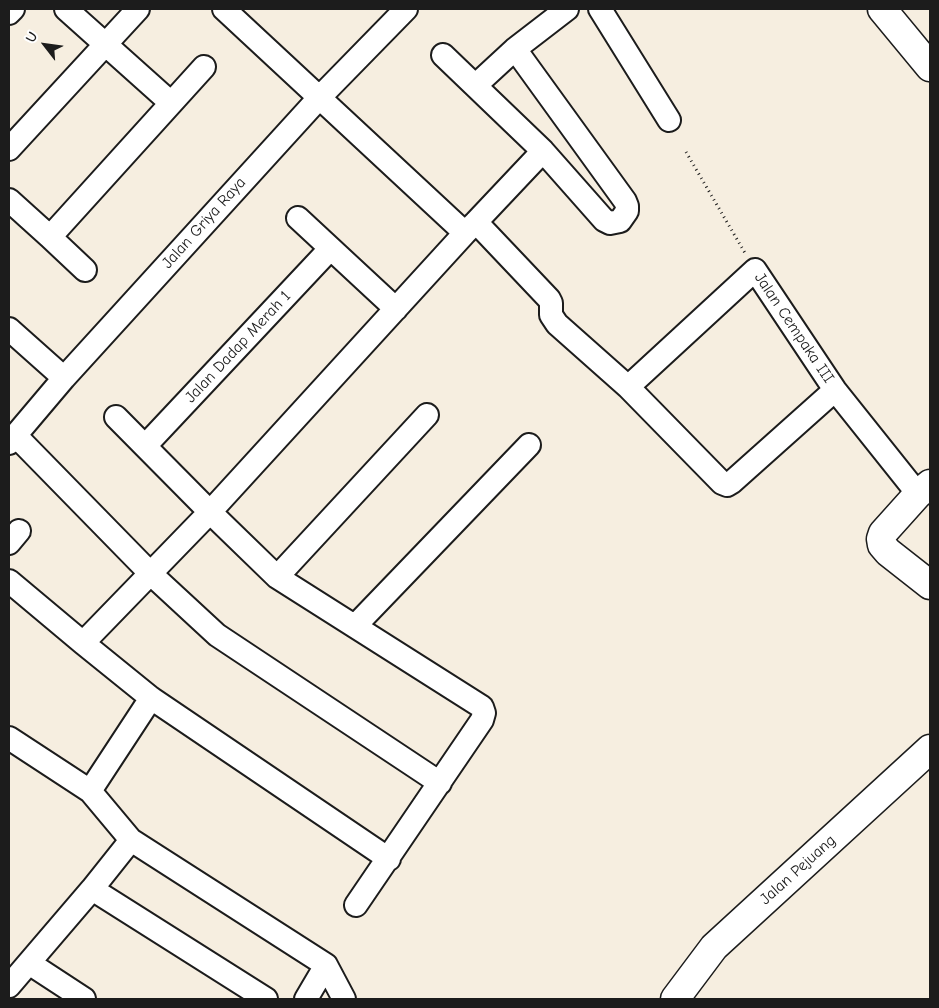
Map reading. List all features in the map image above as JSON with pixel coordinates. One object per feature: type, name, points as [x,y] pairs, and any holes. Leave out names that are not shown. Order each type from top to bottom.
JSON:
[{"type":"street","points":[[9,13],[13,9]]},
{"type":"street","points":[[66,9],[172,103]]},
{"type":"street","points":[[9,149],[138,9]]},
{"type":"street","points":[[224,9],[319,98],[471,228],[549,299],[551,315],[557,324],[628,387],[722,483],[727,485],[732,482],[835,390]]},
{"type":"street","name":"Jalan Griya Raya","points":[[12,440],[64,378],[319,98],[406,9]]},
{"type":"street","points":[[476,85],[515,49],[567,9]]},
{"type":"street","points":[[600,9],[669,120]]},
{"type":"street","points":[[882,9],[930,67]]},
{"type":"street","points":[[443,55],[543,151],[604,220],[610,223],[620,221],[627,211],[625,201],[515,49]]},
{"type":"street","points":[[50,236],[204,67]]},
{"type":"street","points":[[83,643],[210,512],[543,151]]},
{"type":"street","points":[[9,200],[85,270]]},
{"type":"street","points":[[298,218],[396,309]]},
{"type":"street","name":"Jalan Dadap Merah 1","points":[[146,445],[330,248]]},
{"type":"street","points":[[628,387],[755,270]]},
{"type":"street","name":"Jalan Cempaka III","points":[[755,270],[835,390],[924,489]]},
{"type":"street","points":[[9,329],[64,378]]},
{"type":"street","points":[[277,577],[427,415]]},
{"type":"street","points":[[116,417],[277,577],[482,707],[484,714],[482,720],[356,905]]},
{"type":"street","points":[[12,440],[217,635],[440,783]]},
{"type":"street","points":[[355,626],[529,445]]},
{"type":"street","points":[[924,489],[882,533],[881,542],[888,552],[930,585]]},
{"type":"street","points":[[9,581],[151,698],[389,858]]},
{"type":"street","points":[[90,791],[151,698]]},
{"type":"street","points":[[9,738],[90,791],[131,840],[326,965],[344,999]]},
{"type":"street","name":"Jalan Pejuang","points":[[675,999],[714,947],[930,749]]},
{"type":"street","points":[[9,986],[131,840]]},
{"type":"street","points":[[92,889],[266,999]]},
{"type":"street","points":[[29,963],[84,999]]},
{"type":"street","points":[[306,999],[326,965]]},
{"type":"path","name":"Jalan Cempaka III","points":[[686,152],[755,270]]}]
